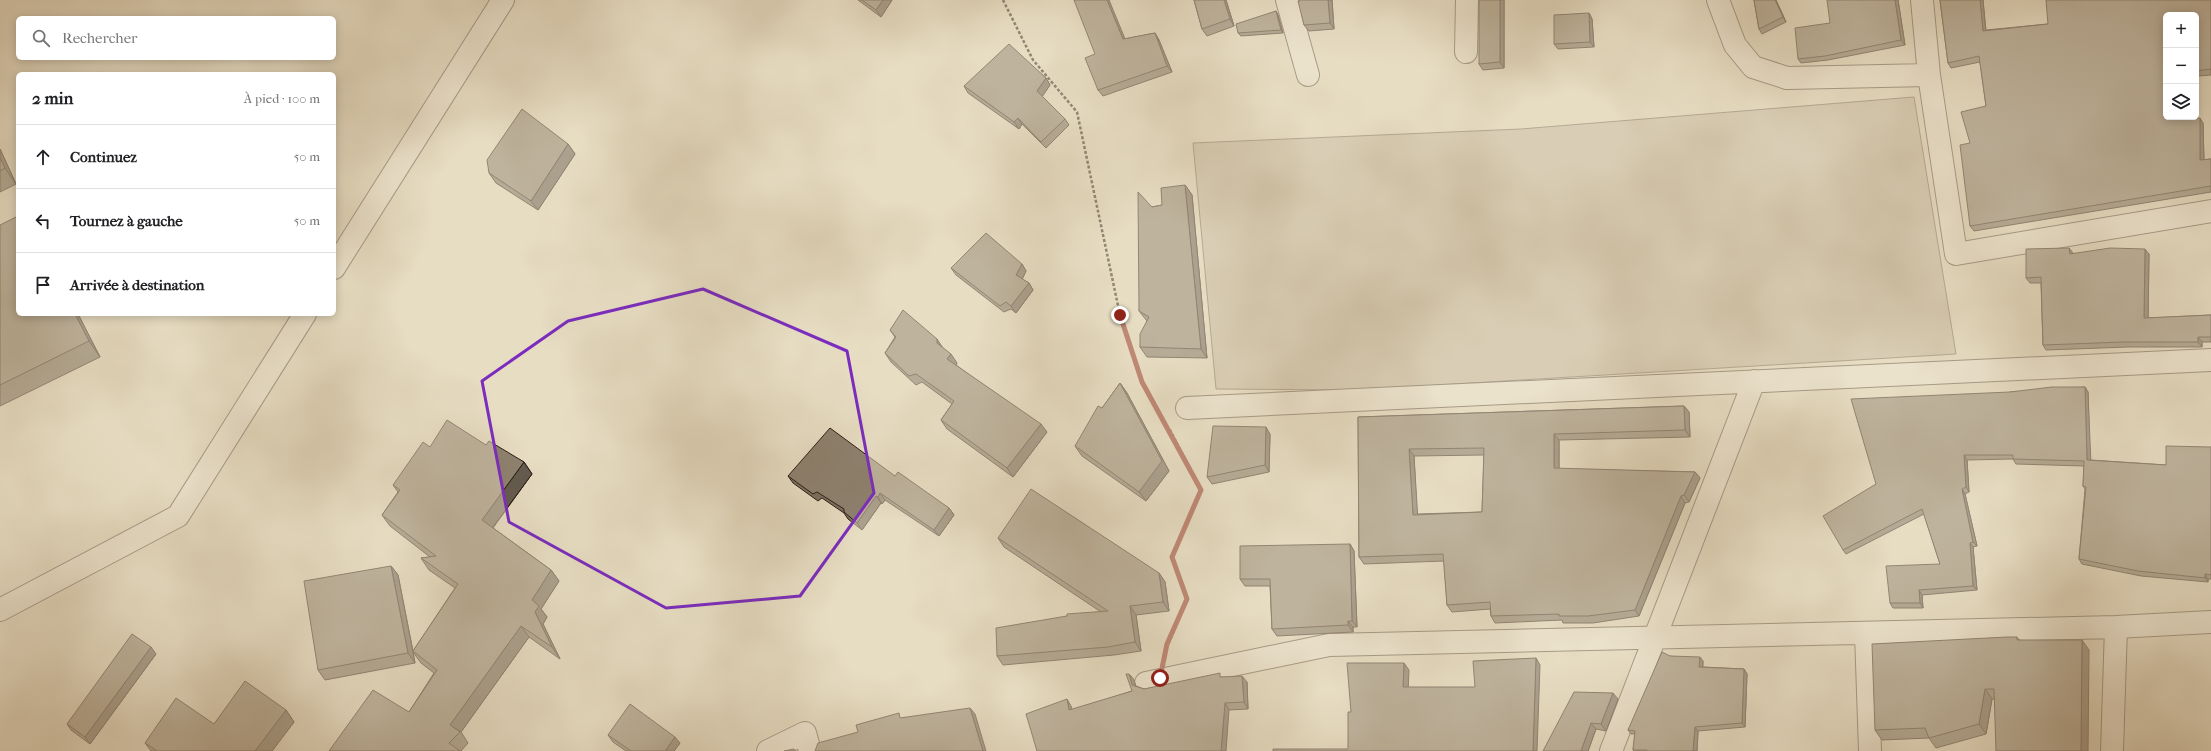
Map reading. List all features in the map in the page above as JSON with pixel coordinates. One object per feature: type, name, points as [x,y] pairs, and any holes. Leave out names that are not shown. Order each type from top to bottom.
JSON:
[{"type":"street","points":[[336,265],[503,0]]},
{"type":"street","points":[[1287,0],[1308,75]]},
{"type":"street","points":[[1466,52],[1467,0]]},
{"type":"street","points":[[1718,0],[1735,45],[1753,66],[1760,69],[1786,78],[1929,75]]},
{"type":"street","points":[[1922,0],[1929,75],[1956,254],[2211,211]]},
{"type":"street","points":[[0,610],[178,516],[304,316]]},
{"type":"street","points":[[1187,408],[2211,360]]},
{"type":"street","points":[[1611,751],[1754,381]]},
{"type":"street","points":[[1153,680],[1329,645],[2116,627],[2211,622]]},
{"type":"street","points":[[2112,751],[2116,627]]},
{"type":"street","points":[[1866,633],[1870,751]]},
{"type":"street","points":[[768,751],[805,733],[810,751]]},
{"type":"path","points":[[1003,0],[1033,60],[1077,112],[1120,315],[1142,382],[1162,416]]},
{"type":"path","points":[[1153,680],[1187,599],[1172,557],[1201,490],[1166,423]]},
{"type":"highlighted area","points":[[703,289],[847,351],[874,493],[800,596],[666,608],[509,522],[482,381],[568,321]]},
{"type":"shaded area","points":[[1914,97],[1956,354],[1354,390],[1216,389],[1193,143],[1521,129]]},
{"type":"building","points":[[862,0],[883,0],[876,10]]},
{"type":"building","points":[[1074,0],[1107,0],[1123,39],[1155,33],[1167,66],[1098,90],[1085,58],[1095,54]]},
{"type":"building","points":[[1194,0],[1224,0],[1230,19],[1202,29]]},
{"type":"building","points":[[1299,0],[1328,0],[1330,23],[1304,25]]},
{"type":"building","points":[[1479,0],[1500,0],[1500,62],[1479,64]]},
{"type":"building","points":[[1754,0],[1775,0],[1783,17],[1759,29]]},
{"type":"building","points":[[1827,0],[1895,0],[1901,40],[1825,56],[1798,59],[1795,28],[1830,23]]},
{"type":"building","points":[[1940,0],[1980,0],[1983,31],[2048,24],[2046,0],[2211,0],[2211,69],[2199,71],[2199,12],[2163,12],[2163,120],[2199,120],[2200,118],[2200,160],[2211,159],[2211,186],[1970,226],[1960,145],[1970,143],[1961,112],[1986,106],[1979,56],[1948,63]]},
{"type":"building","points":[[1276,11],[1281,30],[1238,33],[1236,24]]},
{"type":"building","points":[[1589,13],[1590,42],[1554,44],[1554,15]]},
{"type":"building","points":[[1009,44],[1046,78],[1037,91],[1065,119],[1041,142],[1018,118],[1014,122],[964,86]]},
{"type":"building","points":[[522,109],[568,144],[531,201],[489,173],[487,160]]},
{"type":"building","points":[[0,158],[5,168],[0,171]]},
{"type":"building","points":[[1185,185],[1201,349],[1140,347],[1140,334],[1149,317],[1139,311],[1138,192],[1152,207],[1162,205],[1161,188]]},
{"type":"building","points":[[16,217],[16,316],[76,316],[89,341],[0,385],[0,225]]},
{"type":"building","points":[[986,233],[1022,264],[1016,275],[1029,283],[1011,306],[1006,302],[1000,306],[951,268]]},
{"type":"building","points":[[2069,248],[2070,254],[2110,248],[2145,249],[2144,318],[2211,315],[2211,337],[2198,337],[2198,342],[2124,342],[2043,345],[2041,277],[2026,278],[2026,249]]},
{"type":"building","points":[[903,310],[937,339],[937,343],[951,354],[947,359],[1041,424],[1007,468],[941,420],[954,401],[916,374],[909,376],[885,353],[896,337],[890,330]]},
{"type":"building","points":[[1120,383],[1162,461],[1139,492],[1075,446],[1098,406],[1102,408]]},
{"type":"building","points":[[2052,387],[2085,387],[2087,460],[2166,465],[2166,446],[2211,447],[2211,575],[2205,574],[2205,578],[2138,571],[2079,559],[2086,487],[2083,486],[2084,461],[2013,459],[2013,455],[1964,455],[1966,487],[1962,489],[1973,542],[1970,543],[1973,586],[1919,590],[1920,603],[1890,603],[1886,566],[1940,564],[1922,509],[1843,550],[1823,516],[1876,484],[1851,399],[2010,392]]},
{"type":"building","points":[[1684,406],[1685,430],[1554,434],[1554,468],[1695,472],[1684,495],[1681,496],[1635,610],[1588,616],[1559,616],[1559,614],[1491,616],[1490,602],[1447,605],[1443,554],[1359,557],[1358,417]],"holes":[[[1484,448],[1482,512],[1413,515],[1409,449]]]},
{"type":"building","points":[[447,420],[486,445],[489,441],[524,462],[482,520],[551,570],[532,600],[539,606],[535,612],[552,647],[521,626],[450,725],[460,732],[449,743],[460,751],[329,751],[373,690],[409,712],[437,670],[413,651],[458,584],[421,558],[436,556],[382,515],[400,490],[393,485],[423,442],[430,447]]},
{"type":"building","points":[[1213,426],[1266,427],[1265,465],[1207,477]]},
{"type":"building","points":[[830,428],[895,476],[898,472],[949,508],[934,530],[880,493],[878,497],[876,496],[857,523],[844,512],[844,509],[817,492],[813,494],[788,476]]},
{"type":"building","points":[[1031,489],[1159,573],[1163,602],[1130,606],[1135,642],[1108,647],[997,656],[996,628],[1067,616],[1067,614],[1108,611],[998,538]]},
{"type":"building","points":[[1350,544],[1352,621],[1348,621],[1348,625],[1272,629],[1270,579],[1240,579],[1240,546]]},
{"type":"building","points":[[391,566],[408,653],[318,670],[304,581]]},
{"type":"building","points":[[132,634],[151,647],[85,737],[67,724]]},
{"type":"building","points":[[2017,637],[2017,640],[2082,640],[2081,751],[1996,751],[1994,689],[1985,689],[1979,724],[1929,738],[1925,728],[1875,730],[1872,644]]},
{"type":"building","points":[[1662,652],[1670,656],[1700,657],[1699,667],[1744,669],[1742,723],[1695,727],[1693,751],[1633,750],[1635,731],[1628,730]]},
{"type":"building","points":[[1536,658],[1533,751],[1273,751],[1273,749],[1348,749],[1348,712],[1351,712],[1347,663],[1404,663],[1403,687],[1475,687],[1473,661]]},
{"type":"building","points":[[1220,673],[1220,677],[1242,676],[1244,702],[1225,703],[1221,751],[1037,751],[1026,714],[1067,699],[1069,710],[1132,691],[1126,674],[1129,674],[1132,685],[1144,689]]},
{"type":"building","points":[[245,681],[286,710],[255,751],[157,751],[145,743],[176,698],[214,724]]},
{"type":"building","points":[[1574,692],[1613,693],[1601,724],[1591,723],[1581,751],[1543,751]]},
{"type":"building","points":[[630,704],[675,737],[665,751],[631,751],[608,735]]},
{"type":"building","points":[[970,708],[983,751],[815,751],[818,743],[858,732],[856,725],[899,713],[900,718]]},
{"type":"building","points":[[794,749],[796,751],[784,751]]},
{"type":"route","points":[[1120,315],[1142,382],[1174,437],[1201,490],[1172,557],[1187,599],[1167,644],[1160,678]]}]
